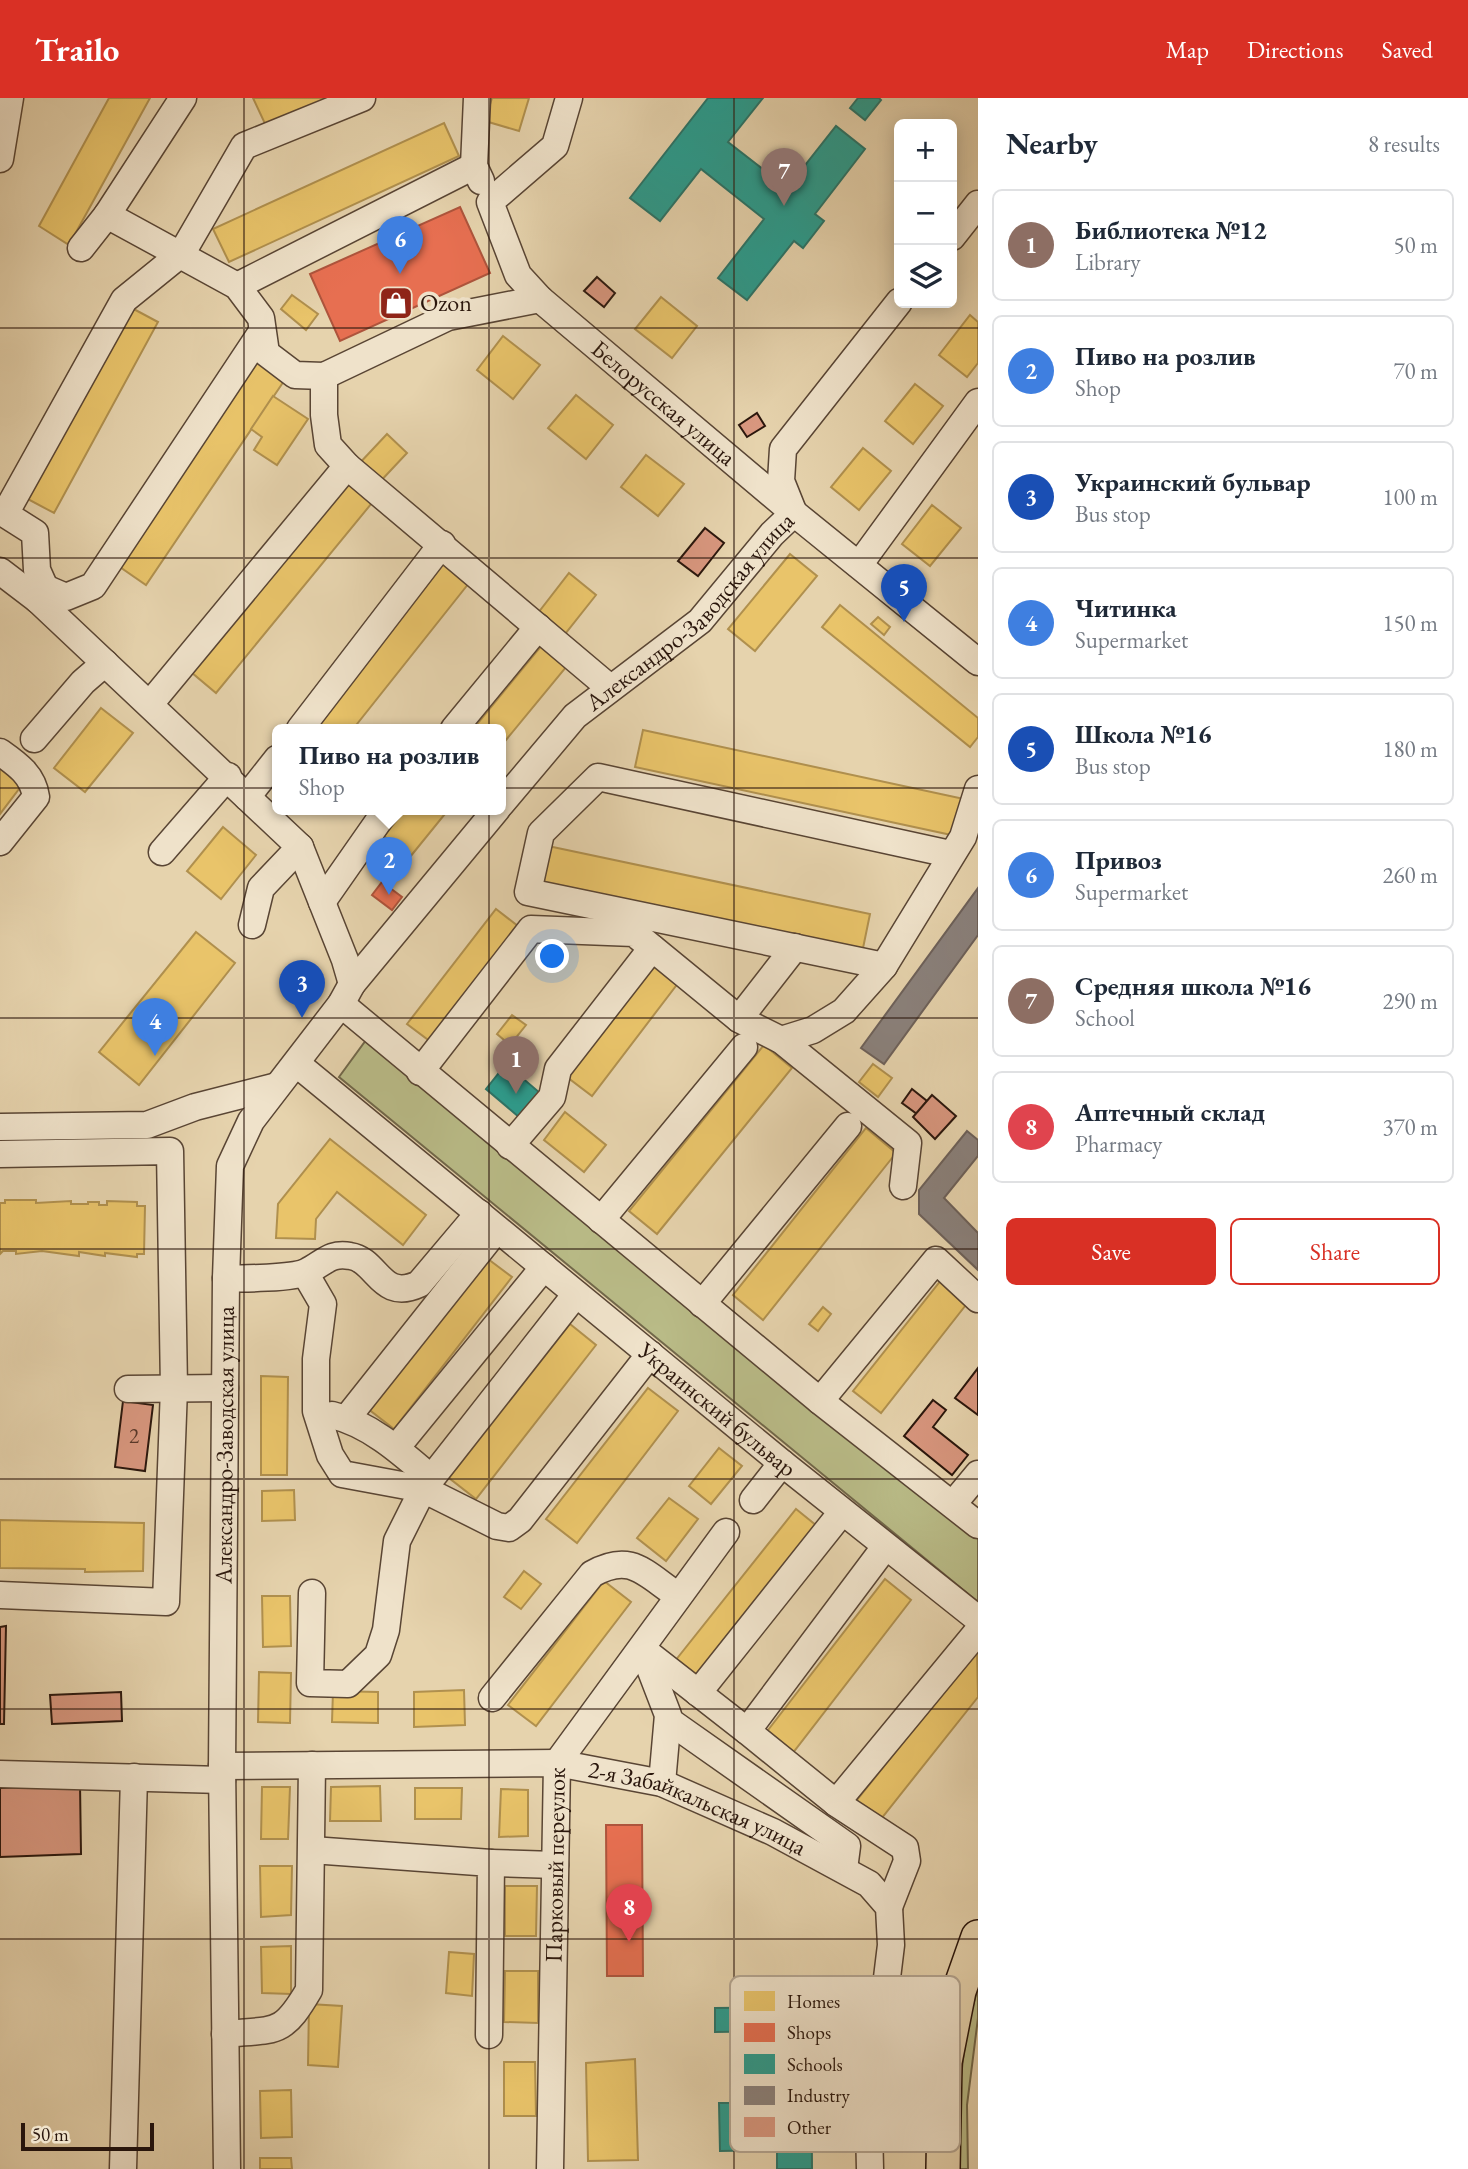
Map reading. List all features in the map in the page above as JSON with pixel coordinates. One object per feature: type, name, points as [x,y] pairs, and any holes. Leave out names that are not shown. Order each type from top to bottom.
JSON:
[{"type":"main road","points":[[960,1988],[978,1937]]},
{"type":"street","points":[[0,159],[10,98]]},
{"type":"street","points":[[81,248],[107,215],[183,98]]},
{"type":"street","points":[[362,98],[244,146],[182,253],[124,300],[5,514],[35,533],[37,570],[42,594],[105,663],[228,776],[300,847],[322,902],[346,994],[420,1072],[820,1401],[978,1525]]},
{"type":"street","points":[[237,286],[474,166],[477,98]]},
{"type":"street","points":[[490,202],[555,146],[569,98]]},
{"type":"street","name":"Белорусская улица","points":[[474,166],[518,275],[540,299],[794,513],[978,663]]},
{"type":"street","points":[[957,231],[978,204]]},
{"type":"street","points":[[107,215],[182,253],[237,286],[261,318],[261,333],[266,353],[295,375],[324,376],[448,317],[540,299]]},
{"type":"street","name":"Александро-Заводская улица","points":[[506,798],[575,716],[700,621],[772,534],[794,513],[781,481],[783,449],[894,308]]},
{"type":"street","points":[[1,573],[42,594],[66,597],[93,586],[261,333]]},
{"type":"street","points":[[324,376],[324,415],[328,445],[347,466],[610,688]]},
{"type":"street","points":[[859,565],[978,402]]},
{"type":"street","points":[[150,704],[347,466]]},
{"type":"street","points":[[304,724],[442,544]]},
{"type":"street","points":[[457,724],[538,627]]},
{"type":"street","points":[[34,739],[82,682],[105,663]]},
{"type":"street","points":[[0,751],[22,768],[34,785],[36,797],[0,842]]},
{"type":"street","points":[[247,797],[272,765]]},
{"type":"street","points":[[162,852],[228,776]]},
{"type":"street","points":[[884,966],[528,892],[541,833],[598,777],[950,854]]},
{"type":"street","points":[[781,1040],[813,1030],[844,1011],[884,966],[950,854],[963,837],[978,789]]},
{"type":"street","points":[[322,902],[383,815]]},
{"type":"street","name":"Александро-Заводская улица","points":[[227,2169],[222,1773],[226,1278],[230,1166],[251,1121],[277,1086],[297,1064],[346,994],[492,815]]},
{"type":"street","points":[[252,925],[261,888],[300,847]]},
{"type":"street","points":[[420,1072],[531,929],[634,933],[739,1019],[781,1040],[908,1143],[903,1186]]},
{"type":"street","points":[[739,1019],[795,947]]},
{"type":"street","points":[[510,1146],[552,1097],[558,1069],[652,948]]},
{"type":"street","points":[[601,1220],[744,1047]]},
{"type":"street","name":"Украинский бульвар","points":[[297,1064],[782,1464],[978,1619]]},
{"type":"street","points":[[0,1128],[147,1125],[195,1107],[277,1086]]},
{"type":"street","points":[[702,1304],[848,1126]]},
{"type":"street","points":[[0,1154],[170,1151],[174,1388],[166,1602],[0,1595]]},
{"type":"street","points":[[226,1278],[305,1273],[320,1261],[337,1255],[354,1256],[391,1288],[407,1290],[419,1284],[488,1221]]},
{"type":"street","points":[[346,1418],[488,1221]]},
{"type":"street","points":[[820,1401],[936,1260],[978,1299]]},
{"type":"street","points":[[396,1448],[544,1267]]},
{"type":"street","points":[[305,1273],[323,1304],[316,1359],[316,1411],[330,1455],[342,1474],[427,1484]]},
{"type":"street","points":[[312,1593],[310,1684],[348,1684],[378,1655],[386,1629],[397,1541],[427,1484],[576,1294]]},
{"type":"street","points":[[316,1411],[346,1418],[396,1448],[427,1484],[496,1526],[509,1528],[520,1520],[650,1354]]},
{"type":"street","points":[[128,1389],[225,1388]]},
{"type":"street","points":[[753,1500],[782,1464]]},
{"type":"street","points":[[953,1504],[978,1474]]},
{"type":"street","points":[[698,1693],[842,1512]]},
{"type":"street","name":"Парковый переулок","points":[[550,2169],[557,1763],[642,1649],[677,1595],[726,1532]]},
{"type":"street","points":[[747,1731],[884,1546]]},
{"type":"street","points":[[492,1698],[592,1574],[609,1564],[628,1563],[677,1595]]},
{"type":"street","points":[[836,1803],[978,1631]]},
{"type":"street","points":[[642,1649],[836,1803],[905,1848],[907,1861],[889,1907],[891,1945],[887,1976]]},
{"type":"street","points":[[642,1649],[668,1720],[662,1783]]},
{"type":"street","points":[[668,1720],[847,1846],[844,1869]]},
{"type":"street","name":"2-я Забайкальская улица","points":[[0,1774],[134,1777],[312,1765],[557,1763],[662,1783],[773,1832],[844,1869],[869,1884],[889,1907]]},
{"type":"street","points":[[225,2034],[284,2026],[293,2018],[309,1990],[312,1765]]},
{"type":"street","points":[[123,2169],[134,1777]]},
{"type":"street","points":[[312,1850],[555,1865]]},
{"type":"street","points":[[489,2035],[491,1863]]},
{"type":"green space","points":[[369,1036],[978,1538],[978,1602],[339,1077]]},
{"type":"green space","points":[[978,1987],[978,2018],[967,2105],[968,2169],[959,2169],[961,2077]]},
{"type":"building: Homes","points":[[109,98],[150,98],[69,245],[39,226]]},
{"type":"building: Homes","points":[[253,98],[331,98],[267,128]]},
{"type":"building: Homes","points":[[492,98],[529,98],[519,131],[485,121]]},
{"type":"building: Homes","points":[[444,123],[459,156],[229,262],[213,229]]},
{"type":"building: Homes","points":[[292,295],[318,314],[306,330],[281,309]]},
{"type":"building: Homes","points":[[661,297],[697,326],[672,358],[635,329]]},
{"type":"building: Homes","points":[[128,306],[158,322],[54,513],[24,497]]},
{"type":"building: Homes","points":[[970,315],[978,322],[978,363],[967,377],[939,355]]},
{"type":"building: Homes","points":[[503,336],[540,365],[513,399],[477,370]]},
{"type":"building: Homes","points":[[257,358],[286,378],[146,585],[117,565]]},
{"type":"building: Homes","points":[[915,384],[943,406],[913,444],[885,421]]},
{"type":"building: Homes","points":[[576,395],[613,425],[586,459],[548,428]]},
{"type":"building: Homes","points":[[273,396],[308,419],[277,465],[254,450],[262,437],[251,429]]},
{"type":"building: Homes","points":[[387,434],[407,453],[376,486],[356,467]]},
{"type":"building: Homes","points":[[863,448],[891,471],[859,510],[831,487]]},
{"type":"building: Homes","points":[[646,455],[684,484],[658,516],[621,487]]},
{"type":"building: Homes","points":[[351,478],[376,498],[216,693],[191,672]]},
{"type":"building: Homes","points":[[932,505],[961,528],[930,566],[902,544]]},
{"type":"building: Homes","points":[[790,554],[817,576],[755,651],[728,629]]},
{"type":"building: Homes","points":[[442,562],[469,583],[357,724],[313,724]]},
{"type":"building: Homes","points":[[569,573],[596,595],[565,634],[538,613]]},
{"type":"building: Homes","points":[[840,605],[978,718],[978,737],[970,747],[822,627]]},
{"type":"building: Homes","points":[[878,617],[890,627],[884,635],[871,624]]},
{"type":"building: Homes","points":[[542,645],[567,666],[506,740],[506,724],[477,724]]},
{"type":"building: Homes","points":[[101,708],[133,733],[85,792],[54,768]]},
{"type":"building: Homes","points":[[643,730],[964,799],[956,836],[635,767]]},
{"type":"building: Homes","points":[[0,768],[22,785],[0,814]]},
{"type":"building: Homes","points":[[401,815],[444,815],[410,857],[384,836]]},
{"type":"building: Homes","points":[[223,827],[256,855],[221,899],[187,871]]},
{"type":"building: Homes","points":[[548,846],[870,914],[862,953],[540,885]]},
{"type":"building: Homes","points":[[496,909],[523,930],[435,1045],[407,1024]]},
{"type":"building: Homes","points":[[196,932],[235,963],[139,1085],[99,1052]]},
{"type":"building: Homes","points":[[654,956],[682,978],[592,1096],[563,1074]]},
{"type":"building: Homes","points":[[512,1015],[526,1025],[510,1045],[497,1034]]},
{"type":"building: Homes","points":[[764,1045],[792,1068],[657,1234],[629,1211]]},
{"type":"building: Homes","points":[[873,1064],[892,1078],[878,1097],[859,1082]]},
{"type":"building: Homes","points":[[565,1112],[606,1145],[584,1172],[544,1140]]},
{"type":"building: Homes","points":[[866,1128],[896,1153],[763,1320],[733,1295]]},
{"type":"building: Homes","points":[[330,1139],[426,1215],[403,1245],[337,1192],[316,1219],[315,1239],[276,1238],[278,1204]]},
{"type":"building: Homes","points":[[5,1200],[36,1200],[36,1203],[71,1201],[71,1204],[99,1202],[99,1205],[107,1205],[107,1201],[137,1202],[137,1206],[145,1206],[144,1254],[137,1254],[137,1257],[79,1252],[79,1256],[42,1251],[16,1254],[16,1251],[3,1251],[0,1254],[0,1203],[5,1203]]},
{"type":"building: Homes","points":[[484,1256],[512,1277],[394,1429],[367,1408]]},
{"type":"building: Homes","points":[[942,1279],[969,1301],[881,1413],[853,1391]]},
{"type":"building: Homes","points":[[823,1307],[831,1314],[818,1331],[809,1324]]},
{"type":"building: Homes","points":[[570,1324],[596,1345],[476,1499],[449,1478]]},
{"type":"building: Homes","points":[[261,1376],[288,1377],[287,1475],[261,1475]]},
{"type":"building: Homes","points":[[648,1388],[678,1411],[577,1543],[546,1519]]},
{"type":"building: Homes","points":[[719,1448],[742,1466],[711,1504],[689,1486]]},
{"type":"building: Homes","points":[[294,1490],[295,1520],[262,1521],[262,1491]]},
{"type":"building: Homes","points":[[669,1498],[698,1519],[666,1561],[637,1538]]},
{"type":"building: Homes","points":[[796,1509],[822,1530],[701,1682],[675,1661]]},
{"type":"building: Homes","points":[[0,1520],[144,1523],[143,1571],[85,1572],[85,1569],[0,1568]]},
{"type":"building: Homes","points":[[524,1571],[541,1584],[521,1609],[504,1597]]},
{"type":"building: Homes","points":[[885,1579],[911,1600],[792,1754],[765,1734]]},
{"type":"building: Homes","points":[[604,1581],[631,1602],[536,1726],[508,1705]]},
{"type":"building: Homes","points":[[262,1596],[290,1596],[291,1646],[263,1647]]},
{"type":"building: Homes","points":[[977,1650],[978,1697],[877,1824],[853,1805]]},
{"type":"building: Homes","points":[[259,1672],[291,1673],[290,1723],[258,1722]]},
{"type":"building: Homes","points":[[464,1690],[465,1725],[414,1727],[414,1692]]},
{"type":"building: Homes","points":[[333,1691],[378,1692],[378,1723],[332,1722]]},
{"type":"building: Homes","points":[[380,1786],[381,1821],[330,1821],[331,1787]]},
{"type":"building: Homes","points":[[262,1787],[290,1787],[288,1839],[261,1839]]},
{"type":"building: Homes","points":[[415,1788],[462,1788],[461,1819],[415,1819]]},
{"type":"building: Homes","points":[[501,1789],[528,1790],[528,1836],[499,1837]]},
{"type":"building: Homes","points":[[260,1866],[292,1866],[291,1915],[261,1917]]},
{"type":"building: Homes","points":[[505,1886],[537,1886],[536,1936],[505,1936]]},
{"type":"building: Homes","points":[[291,1946],[291,1994],[262,1993],[261,1947]]},
{"type":"building: Homes","points":[[449,1952],[474,1954],[472,1996],[446,1993]]},
{"type":"building: Homes","points":[[505,1971],[538,1971],[538,2023],[504,2022]]},
{"type":"building: Homes","points":[[309,2004],[342,2006],[338,2067],[308,2065]]},
{"type":"building: Homes","points":[[635,2059],[638,2160],[588,2161],[586,2063]]},
{"type":"building: Homes","points":[[504,2062],[535,2062],[536,2116],[504,2116]]},
{"type":"building: Homes","points":[[291,2090],[292,2137],[261,2138],[260,2091]]},
{"type":"building: Homes","points":[[260,2158],[291,2158],[292,2169],[260,2169]]},
{"type":"building: Shops","points":[[460,207],[490,273],[340,341],[310,274]]},
{"type":"building: Shops","points":[[382,882],[402,897],[392,910],[372,895]]},
{"type":"building: Shops","points":[[606,1825],[642,1825],[643,1976],[607,1976]]},
{"type":"building: Schools","points":[[708,98],[763,98],[728,142],[787,188],[836,126],[865,149],[815,214],[824,221],[803,248],[794,241],[747,300],[718,278],[764,219],[701,169],[660,221],[630,198]]},
{"type":"building: Schools","points":[[858,98],[881,100],[865,120],[850,108]]},
{"type":"building: Schools","points":[[506,1064],[547,1099],[526,1123],[486,1089]]},
{"type":"building: Schools","points":[[715,2008],[730,2008],[730,2032],[715,2032]]},
{"type":"building: Schools","points":[[719,2103],[730,2103],[730,2151],[720,2151]]},
{"type":"building: Schools","points":[[777,2152],[812,2152],[812,2169],[777,2169]]},
{"type":"building: Industry","points":[[978,888],[978,935],[884,1064],[861,1048]]},
{"type":"building: Industry","points":[[967,1131],[978,1140],[978,1156],[944,1198],[978,1233],[978,1270],[919,1214],[919,1190]]},
{"type":"building: Other","points":[[597,277],[615,293],[604,307],[584,291]]},
{"type":"building: Other","points":[[757,413],[765,426],[747,437],[739,425]]},
{"type":"building: Other","points":[[705,528],[724,543],[698,576],[678,561]]},
{"type":"building: Other","points":[[912,1089],[927,1101],[917,1114],[902,1103]]},
{"type":"building: Other","points":[[932,1095],[956,1116],[935,1139],[913,1117]]},
{"type":"building: Other","points":[[978,1368],[978,1415],[955,1398]]},
{"type":"building: Other","points":[[933,1400],[946,1410],[933,1427],[968,1455],[952,1475],[904,1436]]},
{"type":"building: Other","points":[[123,1401],[153,1405],[145,1471],[115,1467]]},
{"type":"building: Other","points":[[6,1626],[4,1724],[0,1724],[0,1627]]},
{"type":"building: Other","points":[[121,1692],[122,1721],[52,1724],[50,1695]]},
{"type":"building: Other","points":[[80,1784],[81,1854],[0,1857],[0,1788]]},
{"type":"place","name":"Средняя школа №16","points":[[784,206]]},
{"type":"place","name":"Привоз","points":[[400,274]]},
{"type":"place","name":"Ozon","points":[[396,303]]},
{"type":"place","name":"Школа №16","points":[[904,622]]},
{"type":"place","name":"Пиво на розлив","points":[[389,895]]},
{"type":"place","name":"Украинский бульвар","points":[[302,1018]]},
{"type":"place","name":"Читинка","points":[[155,1056]]},
{"type":"place","name":"Библиотека №12","points":[[516,1094]]},
{"type":"place","name":"Аптечный склад","points":[[629,1942]]}]
